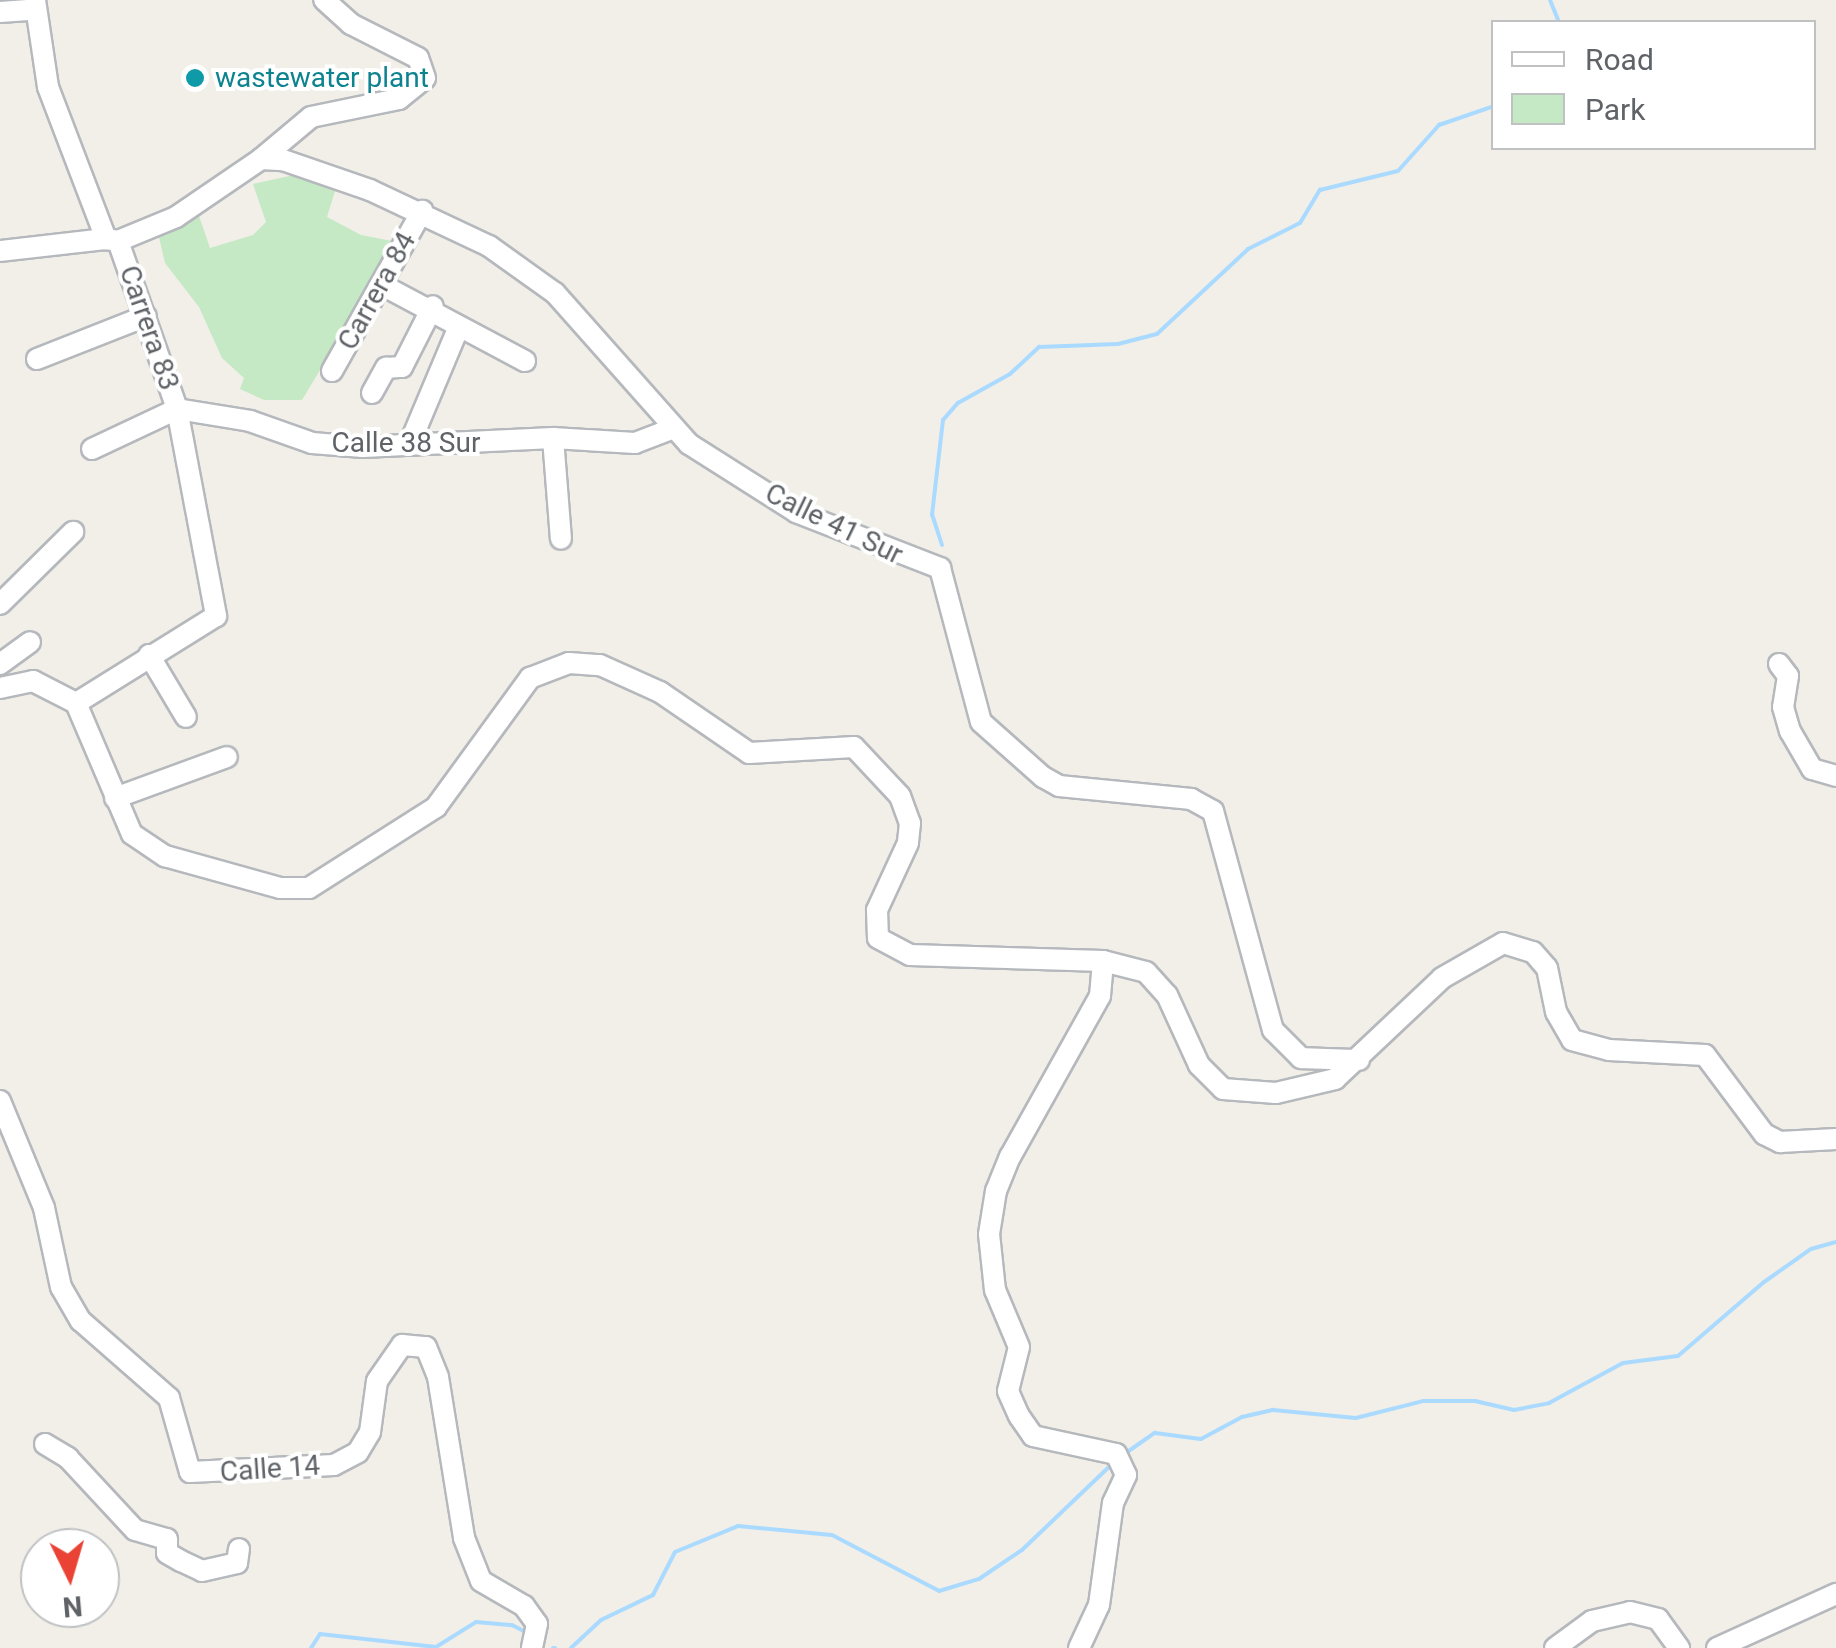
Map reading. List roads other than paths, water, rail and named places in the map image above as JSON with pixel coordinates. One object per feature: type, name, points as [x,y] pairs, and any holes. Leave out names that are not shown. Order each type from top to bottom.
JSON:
[{"type":"street","points":[[0,251],[112,240],[176,217],[261,159],[311,117],[384,104],[422,84],[418,58],[351,24],[324,0]]},
{"type":"street","points":[[0,12],[33,5]]},
{"type":"street","name":"Carrera 83","points":[[33,5],[48,87],[146,316],[177,408],[216,616],[149,655]]},
{"type":"street","name":"Calle 41 Sur","points":[[261,159],[318,170],[422,211],[489,246],[555,294],[671,429],[796,512],[940,568],[981,722],[1042,778],[1059,786],[1192,799],[1212,811],[1274,1030],[1301,1058],[1359,1060]]},
{"type":"street","name":"Carrera 84","points":[[332,371],[422,211]]},
{"type":"street","points":[[382,285],[433,306],[458,329],[526,361]]},
{"type":"street","points":[[372,393],[386,368],[402,367],[433,306]]},
{"type":"street","points":[[37,359],[146,316]]},
{"type":"street","points":[[410,443],[458,329]]},
{"type":"street","points":[[92,449],[177,408]]},
{"type":"street","name":"Calle 38 Sur","points":[[177,408],[202,409],[312,443],[553,438],[635,444],[671,429]]},
{"type":"street","points":[[553,438],[561,539]]},
{"type":"street","points":[[0,604],[73,532]]},
{"type":"street","points":[[0,664],[30,642]]},
{"type":"street","points":[[76,703],[149,655],[186,716]]},
{"type":"street","points":[[0,688],[32,681],[76,703],[132,834],[186,864],[280,888],[320,884],[436,807],[530,678],[582,662],[619,670],[660,692],[749,753],[770,757],[837,744],[866,756],[905,804],[910,823],[908,843],[878,910],[875,933],[885,944],[936,958],[1103,961],[1146,972],[1167,996],[1199,1065],[1223,1089],[1254,1095],[1296,1090],[1335,1079],[1442,978],[1503,943],[1533,952],[1547,968],[1556,1012],[1572,1040],[1609,1050],[1705,1054],[1764,1134],[1796,1143],[1836,1139]]},
{"type":"street","points":[[1780,664],[1788,676],[1783,708],[1790,731],[1812,769],[1836,776]]},
{"type":"street","points":[[115,798],[227,756]]},
{"type":"street","points":[[1079,1648],[1099,1605],[1113,1503],[1126,1475],[1108,1450],[1033,1436],[1011,1402],[1019,1347],[995,1290],[989,1234],[996,1190],[1010,1158],[1100,996],[1103,961]]},
{"type":"street","name":"Calle 14","points":[[0,1100],[44,1208],[60,1287],[81,1320],[169,1398],[190,1472],[334,1465],[358,1452],[370,1432],[377,1382],[402,1345],[426,1347],[438,1377],[464,1538],[480,1581],[524,1606],[537,1624],[532,1648]]},
{"type":"street","points":[[45,1444],[68,1458],[135,1530],[167,1539],[167,1553],[181,1561],[202,1572],[237,1564],[240,1549]]},
{"type":"street","points":[[1716,1648],[1836,1594]]},
{"type":"street","points":[[1555,1648],[1592,1621],[1630,1612],[1658,1619],[1679,1648]]},
{"type":"waterway","points":[[1550,0],[1558,20]]},
{"type":"waterway","points":[[942,545],[932,515],[943,420],[958,403],[1010,374],[1039,347],[1118,344],[1157,334],[1248,249],[1300,223],[1320,190],[1398,171],[1439,125],[1491,107]]},
{"type":"waterway","points":[[1123,1455],[1155,1433],[1201,1439],[1242,1417],[1273,1410],[1356,1418],[1423,1401],[1475,1401],[1514,1410],[1549,1403],[1623,1363],[1678,1356],[1764,1282],[1811,1249],[1836,1242]]},
{"type":"waterway","points":[[571,1648],[601,1620],[653,1595],[675,1552],[738,1526],[832,1535],[939,1591],[979,1579],[1022,1550],[1113,1463]]},
{"type":"waterway","points":[[311,1648],[320,1634],[436,1647],[476,1622],[512,1625],[528,1633]]},
{"type":"place","name":"wastewater plant","points":[[195,78]]}]
